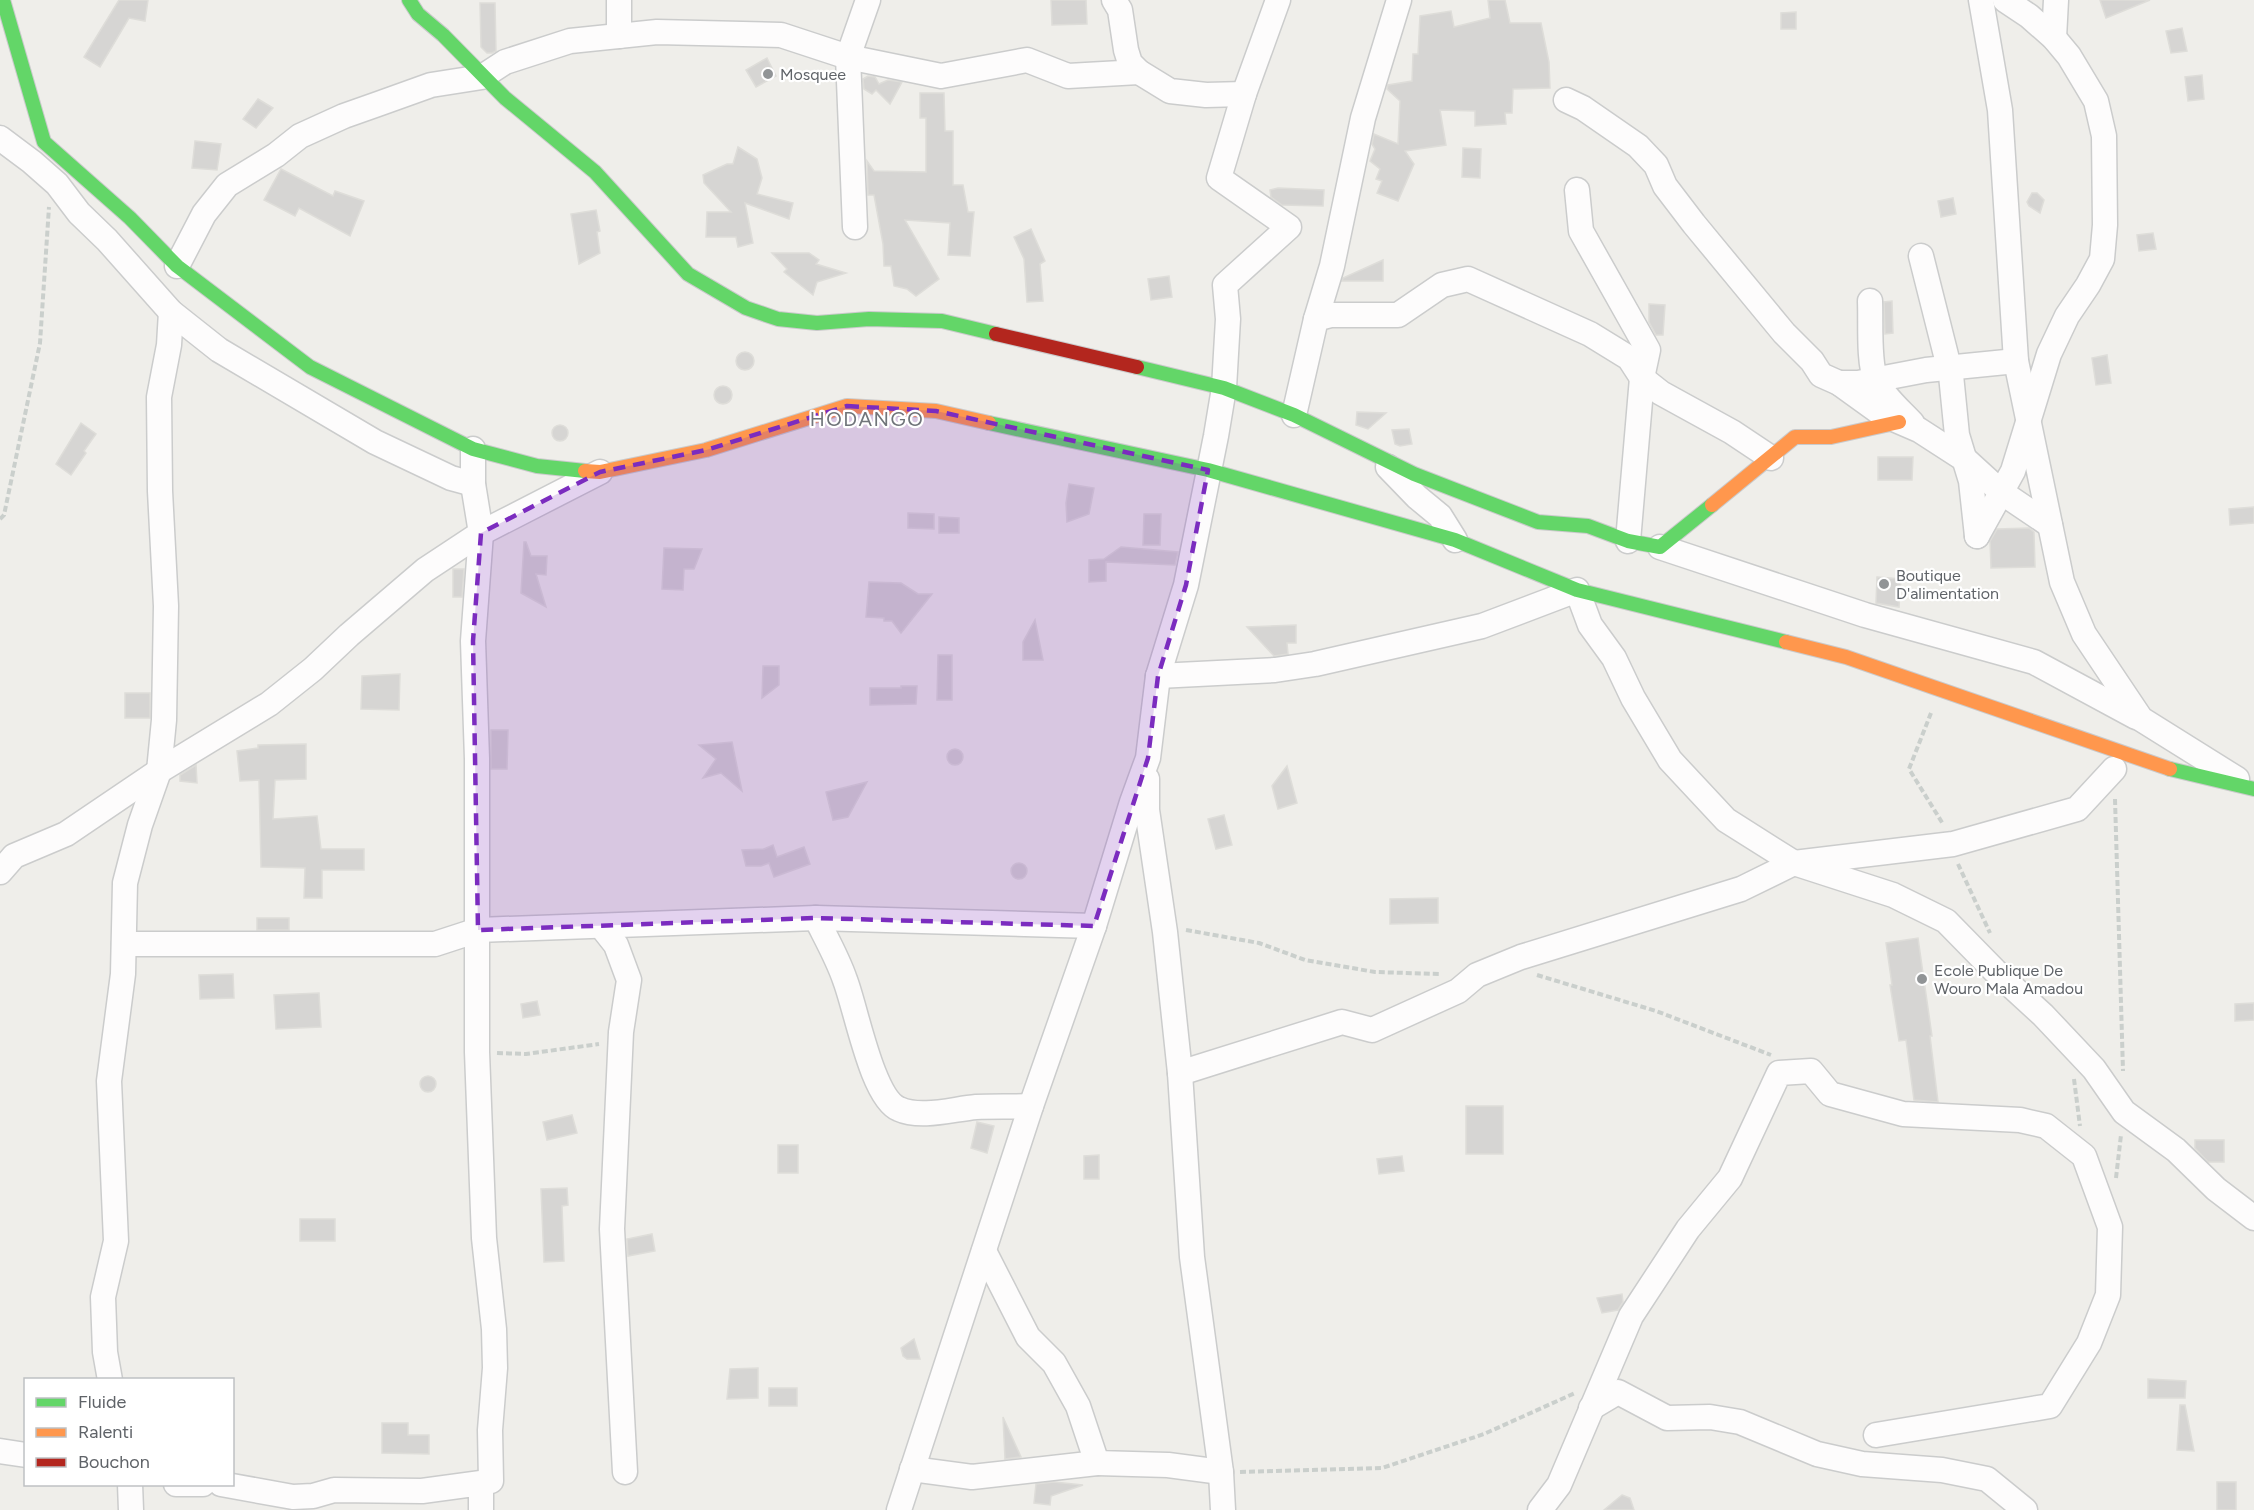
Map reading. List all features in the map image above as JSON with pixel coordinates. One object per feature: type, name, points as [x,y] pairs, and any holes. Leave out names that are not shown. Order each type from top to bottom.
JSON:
[{"type":"main road","points":[[3,0],[44,142],[130,218],[177,266],[310,367],[473,448],[537,466],[600,472],[706,450],[847,406],[936,411],[1208,470],[1455,540],[1576,590],[1846,657],[2178,772],[2254,789]]},
{"type":"main road","points":[[409,0],[418,14],[442,35],[482,77],[595,172],[688,274],[746,308],[778,319],[818,323],[869,319],[942,321],[1224,388],[1294,414],[1414,474],[1538,522],[1588,526],[1628,541],[1660,547],[1795,437],[1831,437],[1909,426]]},
{"type":"street","points":[[619,0],[619,36]]},
{"type":"street","points":[[855,227],[848,57],[868,0]]},
{"type":"street","points":[[1114,0],[1120,10],[1128,57],[1139,72],[1170,92],[1206,95],[1244,94]]},
{"type":"street","points":[[1223,1510],[1221,1472],[1192,1257],[1180,1073],[1165,932],[1147,810],[1148,758],[1158,676],[1186,585],[1224,388],[1228,319],[1225,285],[1289,227],[1219,178],[1244,94],[1278,0]]},
{"type":"street","points":[[1294,414],[1316,319],[1332,266],[1363,118],[1399,0]]},
{"type":"street","points":[[1981,0],[2000,110],[2016,361],[2030,417],[2062,582],[2084,634],[2141,719]]},
{"type":"street","points":[[1921,256],[1949,368],[1957,435],[1967,461],[1971,481],[1977,536],[2013,471],[2049,354],[2067,316],[2102,259],[2105,225],[2104,136],[2096,101],[2069,57],[2054,38],[2030,16],[2005,0]]},
{"type":"street","points":[[2054,38],[2056,0]]},
{"type":"street","points":[[177,266],[204,214],[227,185],[276,155],[300,136],[344,116],[431,85],[482,77],[505,62],[570,41],[657,32],[781,35],[848,57],[941,76],[1027,60],[1068,76],[1139,72]]},
{"type":"street","points":[[1566,100],[1583,108],[1638,146],[1656,165],[1665,186],[1694,224],[1743,286],[1812,361],[1821,375],[1839,383],[1882,414],[1909,426],[1967,461],[2001,492],[2050,525]]},
{"type":"street","points":[[0,138],[57,184],[79,213],[107,240],[171,312],[219,350],[375,442],[451,478],[473,484]]},
{"type":"street","points":[[1576,190],[1581,231],[1648,350],[1642,378],[1628,541]]},
{"type":"street","points":[[1316,319],[1331,315],[1398,315],[1442,285],[1468,279],[1590,334],[1629,358],[1642,378],[1661,393],[1732,432],[1771,458]]},
{"type":"street","points":[[1870,301],[1875,379],[1909,426]]},
{"type":"street","points":[[110,1378],[105,1352],[103,1297],[116,1241],[109,1081],[123,974],[125,883],[140,825],[159,771],[164,720],[166,606],[160,491],[159,397],[169,345],[171,312]]},
{"type":"street","points":[[1839,383],[2016,361]]},
{"type":"street","points":[[473,448],[473,484],[481,533],[473,641],[477,759],[477,1052],[484,1246],[494,1329],[495,1368],[490,1430],[491,1481]]},
{"type":"street","points":[[1373,452],[1417,497],[1440,516],[1455,540]]},
{"type":"street","points":[[0,873],[14,856],[66,834],[159,771],[269,704],[314,669],[349,635],[425,570],[481,533],[600,472]]},
{"type":"street","points":[[1660,547],[1865,615],[2034,662],[2141,719],[2238,780],[2254,784]]},
{"type":"street","points":[[1158,676],[1275,670],[1315,664],[1482,626],[1576,590],[1590,625],[1614,658],[1633,698],[1670,760],[1726,820],[1794,863],[1893,895],[1946,921],[1995,971],[2043,1015],[2094,1069],[2124,1112],[2176,1150],[2216,1189],[2254,1218]]},
{"type":"street","points":[[899,1510],[1148,758]]},
{"type":"street","points":[[1180,1073],[1342,1022],[1372,1030],[1458,991],[1477,975],[1521,957],[1741,889],[1794,863],[1953,844],[2077,809],[2114,769]]},
{"type":"street","points":[[124,945],[435,944],[478,930],[816,918],[1094,926]]},
{"type":"street","points":[[816,918],[845,980],[879,1087],[887,1100],[897,1109],[915,1113],[979,1107],[1031,1106]]},
{"type":"street","points":[[601,926],[616,945],[629,980],[621,1032],[612,1229],[625,1472]]},
{"type":"street","points":[[1555,1510],[1560,1485],[1631,1316],[1688,1229],[1730,1178],[1779,1072],[1810,1071],[1830,1094],[1903,1114],[2020,1120],[2046,1126],[2084,1156],[2110,1227],[2108,1295],[2089,1343],[2050,1406],[1876,1434]]},
{"type":"street","points":[[984,1251],[1028,1338],[1054,1363],[1078,1406],[1097,1463]]},
{"type":"street","points":[[1591,1408],[1618,1392],[1667,1418],[1710,1417],[1740,1422],[1817,1454],[1862,1464],[1942,1470],[1987,1479],[2018,1506]]},
{"type":"street","points":[[0,1451],[24,1455]]},
{"type":"street","points":[[912,1469],[972,1477],[1097,1463],[1168,1465],[1221,1472]]},
{"type":"street","points":[[234,1486],[293,1497],[313,1496],[334,1490],[422,1491],[481,1483],[481,1510]]},
{"type":"street","points":[[1540,1510],[1560,1485]]},
{"type":"street","points":[[130,1486],[131,1510]]},
{"type":"path","points":[[0,519],[4,515],[40,343],[49,206]]},
{"type":"path","points":[[1939,691],[1909,769],[1953,844],[1959,865],[1993,940]]},
{"type":"path","points":[[2114,769],[2123,1077]]},
{"type":"path","points":[[477,1052],[526,1054],[555,1050],[606,1042],[621,1032]]},
{"type":"path","points":[[2074,1076],[2084,1156]]},
{"type":"path","points":[[2116,1181],[2124,1112]]},
{"type":"path","points":[[1221,1472],[1382,1468],[1484,1434],[1586,1387],[1591,1408]]},
{"type":"highlighted area","points":[[847,406],[936,411],[1208,470],[1186,585],[1158,676],[1148,758],[1094,926],[816,918],[478,930],[473,641],[481,533],[486,529],[600,472],[706,450]]},
{"type":"building","points":[[119,0],[148,0],[145,21],[129,18],[100,67],[84,57]]},
{"type":"building","points":[[1051,0],[1086,0],[1087,24],[1052,25]]},
{"type":"building","points":[[1488,0],[1505,0],[1510,23],[1541,23],[1549,62],[1550,88],[1513,89],[1512,113],[1505,113],[1506,124],[1475,126],[1475,111],[1440,110],[1446,145],[1405,151],[1414,164],[1398,201],[1377,193],[1382,181],[1376,179],[1380,169],[1370,161],[1375,149],[1372,144],[1374,134],[1398,144],[1400,101],[1387,89],[1388,85],[1412,81],[1413,54],[1418,54],[1420,16],[1451,11],[1454,27],[1490,18]]},
{"type":"building","points":[[2100,0],[2150,0],[2106,18]]},
{"type":"building","points":[[480,3],[495,3],[496,51],[492,53],[487,53],[481,47]]},
{"type":"building","points":[[1796,12],[1796,29],[1781,29],[1781,13]]},
{"type":"building","points":[[2182,28],[2187,51],[2171,53],[2166,31]]},
{"type":"building","points":[[767,58],[776,76],[756,87],[746,70]]},
{"type":"building","points":[[2202,75],[2204,99],[2188,101],[2185,77]]},
{"type":"building","points":[[868,76],[875,77],[879,84],[888,80],[902,82],[890,104],[876,90],[872,94],[864,89],[863,79]]},
{"type":"building","points":[[920,93],[944,93],[945,131],[953,131],[953,185],[963,185],[968,212],[974,212],[970,256],[948,255],[950,223],[905,220],[939,279],[916,296],[907,289],[894,286],[891,266],[884,266],[883,244],[874,195],[868,195],[867,161],[874,171],[926,172],[926,118],[920,118]]},
{"type":"building","points":[[258,99],[273,108],[256,128],[243,119]]},
{"type":"building","points":[[195,141],[221,144],[217,170],[192,168]]},
{"type":"building","points":[[738,147],[757,159],[762,178],[757,194],[793,203],[789,219],[745,203],[753,243],[738,247],[736,237],[706,237],[707,212],[731,212],[704,183],[703,175],[727,164],[733,164]]},
{"type":"building","points":[[1463,148],[1481,149],[1480,178],[1462,177]]},
{"type":"building","points":[[281,169],[333,196],[335,191],[364,201],[350,236],[299,208],[295,216],[264,200]]},
{"type":"building","points":[[1278,188],[1324,190],[1323,206],[1282,205],[1271,197],[1270,190]]},
{"type":"building","points":[[2032,193],[2037,193],[2044,200],[2040,213],[2027,202]]},
{"type":"building","points":[[1953,198],[1956,214],[1941,217],[1938,201]]},
{"type":"building","points":[[596,210],[600,231],[597,232],[600,253],[579,264],[571,214]]},
{"type":"building","points":[[1031,229],[1045,261],[1040,264],[1043,301],[1027,302],[1024,259],[1014,237]]},
{"type":"building","points":[[2153,233],[2156,249],[2139,251],[2137,235]]},
{"type":"building","points":[[772,253],[809,253],[819,260],[816,264],[846,273],[817,282],[813,295],[784,272],[787,269]]},
{"type":"building","points":[[1383,260],[1383,281],[1342,281],[1343,278]]},
{"type":"building","points":[[1169,276],[1172,297],[1151,300],[1148,279]]},
{"type":"building","points":[[1892,301],[1893,333],[1885,334],[1884,302]]},
{"type":"building","points":[[1649,304],[1665,305],[1663,335],[1656,335],[1649,322]]},
{"type":"building","points":[[745,352],[751,355],[754,361],[751,367],[745,370],[739,367],[736,361],[739,355]]},
{"type":"building","points":[[2107,355],[2111,383],[2096,385],[2092,358]]},
{"type":"building","points":[[719,386],[727,386],[732,391],[730,402],[719,404],[714,399],[714,391]]},
{"type":"building","points":[[1357,412],[1386,413],[1368,429],[1356,425]]},
{"type":"building","points":[[81,423],[96,434],[71,475],[56,464]]},
{"type":"building","points":[[560,425],[566,427],[568,433],[566,439],[560,441],[554,439],[552,433],[554,427]]},
{"type":"building","points":[[1409,429],[1412,444],[1400,446],[1395,444],[1392,430]]},
{"type":"building","points":[[1878,457],[1913,457],[1912,480],[1878,480]]},
{"type":"building","points":[[1069,484],[1094,488],[1089,514],[1067,522],[1066,503]]},
{"type":"building","points":[[2254,507],[2254,523],[2230,525],[2229,509]]},
{"type":"building","points":[[908,513],[934,514],[934,529],[908,528]]},
{"type":"building","points":[[1144,514],[1161,514],[1160,545],[1143,545]]},
{"type":"building","points":[[939,517],[959,518],[959,533],[939,533]]},
{"type":"building","points":[[2029,528],[2034,532],[2035,567],[1991,568],[1990,541],[1997,529]]},
{"type":"building","points":[[524,542],[531,556],[547,556],[546,575],[536,574],[546,607],[521,593]]},
{"type":"building","points":[[1121,547],[1178,552],[1175,565],[1106,562],[1106,581],[1089,582],[1089,560],[1104,559]]},
{"type":"building","points":[[664,548],[702,549],[694,569],[684,569],[683,590],[662,589]]},
{"type":"building","points":[[453,569],[464,569],[462,597],[453,597]]},
{"type":"building","points":[[1877,577],[1901,579],[1899,607],[1876,603]]},
{"type":"building","points":[[869,582],[901,583],[918,594],[932,594],[901,633],[892,621],[866,617]]},
{"type":"building","points":[[1035,620],[1043,660],[1023,660],[1023,642]]},
{"type":"building","points":[[1296,625],[1296,643],[1287,643],[1288,654],[1274,656],[1247,627]]},
{"type":"building","points":[[938,655],[952,655],[952,700],[937,700]]},
{"type":"building","points":[[763,666],[779,666],[779,685],[762,698]]},
{"type":"building","points":[[400,674],[399,710],[361,709],[362,676]]},
{"type":"building","points":[[901,686],[917,686],[916,704],[870,705],[870,688],[901,688]]},
{"type":"building","points":[[125,693],[150,693],[150,718],[125,718]]},
{"type":"building","points":[[491,730],[508,730],[507,769],[491,769]]},
{"type":"building","points":[[732,742],[742,791],[721,773],[703,778],[716,759],[699,745]]},
{"type":"building","points":[[306,744],[306,779],[275,780],[273,819],[317,816],[321,849],[364,849],[364,870],[322,870],[322,898],[304,898],[305,868],[261,867],[259,780],[240,781],[237,751],[258,748],[258,745]]},
{"type":"building","points":[[955,749],[961,751],[963,757],[961,763],[955,765],[949,763],[947,757],[949,751]]},
{"type":"building","points":[[196,765],[197,783],[180,781],[180,775]]},
{"type":"building","points":[[1287,766],[1297,803],[1278,809],[1272,786]]},
{"type":"building","points":[[867,782],[848,817],[833,820],[826,792]]},
{"type":"building","points":[[1224,815],[1232,845],[1216,849],[1208,819]]},
{"type":"building","points":[[773,845],[777,857],[804,847],[810,864],[774,877],[769,863],[761,866],[746,866],[742,850],[764,849]]},
{"type":"building","points":[[1019,863],[1025,865],[1027,871],[1025,877],[1019,879],[1013,877],[1011,871],[1013,865]]},
{"type":"building","points":[[1438,898],[1438,923],[1390,924],[1390,899]]},
{"type":"building","points":[[257,918],[289,918],[289,930],[257,930]]},
{"type":"building","points":[[1918,938],[1932,1036],[1930,1036],[1938,1102],[1914,1100],[1906,1040],[1899,1041],[1890,985],[1892,985],[1886,943]]},
{"type":"building","points":[[233,974],[234,998],[200,999],[199,975]]},
{"type":"building","points":[[319,993],[321,1027],[276,1029],[274,995]]},
{"type":"building","points":[[537,1001],[540,1015],[523,1018],[521,1004]]},
{"type":"building","points":[[2254,1003],[2254,1020],[2235,1021],[2235,1004]]},
{"type":"building","points":[[428,1076],[434,1078],[436,1084],[434,1090],[428,1092],[422,1090],[420,1084],[422,1078]]},
{"type":"building","points":[[1466,1106],[1503,1106],[1503,1154],[1466,1154]]},
{"type":"building","points":[[572,1115],[577,1133],[547,1140],[543,1122]]},
{"type":"building","points":[[977,1122],[994,1126],[987,1153],[971,1148]]},
{"type":"building","points":[[2195,1140],[2224,1140],[2224,1162],[2208,1162],[2195,1148]]},
{"type":"building","points":[[778,1145],[798,1145],[798,1173],[778,1173]]},
{"type":"building","points":[[1099,1155],[1099,1179],[1084,1179],[1084,1156]]},
{"type":"building","points":[[1402,1156],[1404,1171],[1379,1174],[1377,1159]]},
{"type":"building","points":[[567,1188],[568,1205],[562,1206],[564,1261],[544,1262],[541,1189]]},
{"type":"building","points":[[300,1219],[335,1219],[335,1241],[300,1241]]},
{"type":"building","points":[[652,1234],[655,1251],[628,1256],[627,1239]]},
{"type":"building","points":[[1622,1294],[1623,1302],[1618,1310],[1602,1313],[1597,1298]]},
{"type":"building","points":[[914,1339],[920,1359],[907,1359],[903,1356],[901,1348]]},
{"type":"building","points":[[758,1368],[758,1398],[727,1399],[730,1369]]},
{"type":"building","points":[[2148,1379],[2186,1381],[2185,1398],[2148,1398]]},
{"type":"building","points":[[769,1388],[797,1388],[797,1406],[769,1406]]},
{"type":"building","points":[[2180,1405],[2185,1405],[2194,1451],[2177,1450]]},
{"type":"building","points":[[1003,1417],[1021,1457],[1005,1459]]},
{"type":"building","points":[[382,1423],[408,1423],[408,1435],[429,1435],[429,1454],[382,1453]]},
{"type":"building","points":[[1054,1482],[1083,1485],[1051,1496],[1050,1505],[1034,1503],[1036,1484]]},
{"type":"building","points":[[2217,1482],[2236,1482],[2236,1510],[2217,1510]]},
{"type":"building","points":[[1622,1495],[1630,1498],[1634,1510],[1604,1510]]},
{"type":"traffic: fast","points":[[3,0],[44,142],[130,218],[177,266],[310,367],[473,449],[537,466],[585,471]]},
{"type":"traffic: fast","points":[[409,0],[418,14],[443,35],[505,98],[595,172],[688,274],[746,308],[778,319],[817,323],[869,319],[942,321],[996,334]]},
{"type":"traffic: fast","points":[[1137,367],[1224,388],[1294,415],[1414,474],[1538,522],[1588,526],[1628,541],[1660,547],[1712,505]]},
{"type":"traffic: fast","points":[[989,423],[1208,470],[1455,540],[1577,590],[1786,642]]},
{"type":"traffic: fast","points":[[2170,769],[2254,789]]},
{"type":"traffic: slow","points":[[585,471],[600,472],[706,450],[847,406],[936,411],[989,423]]},
{"type":"traffic: slow","points":[[1712,505],[1795,437],[1831,437],[1899,422]]},
{"type":"traffic: slow","points":[[1786,642],[1846,657],[2170,769]]},
{"type":"traffic: jam","points":[[996,334],[1137,367]]},
{"type":"place","name":"Mosquee","points":[[768,74]]},
{"type":"place","name":"Boutique D'alimentation","points":[[1884,584]]},
{"type":"place","name":"Ecole Publique De Wouro Mala Amadou","points":[[1922,979]]},
{"type":"district","name":"HODANGO","points":[[867,419]]}]
